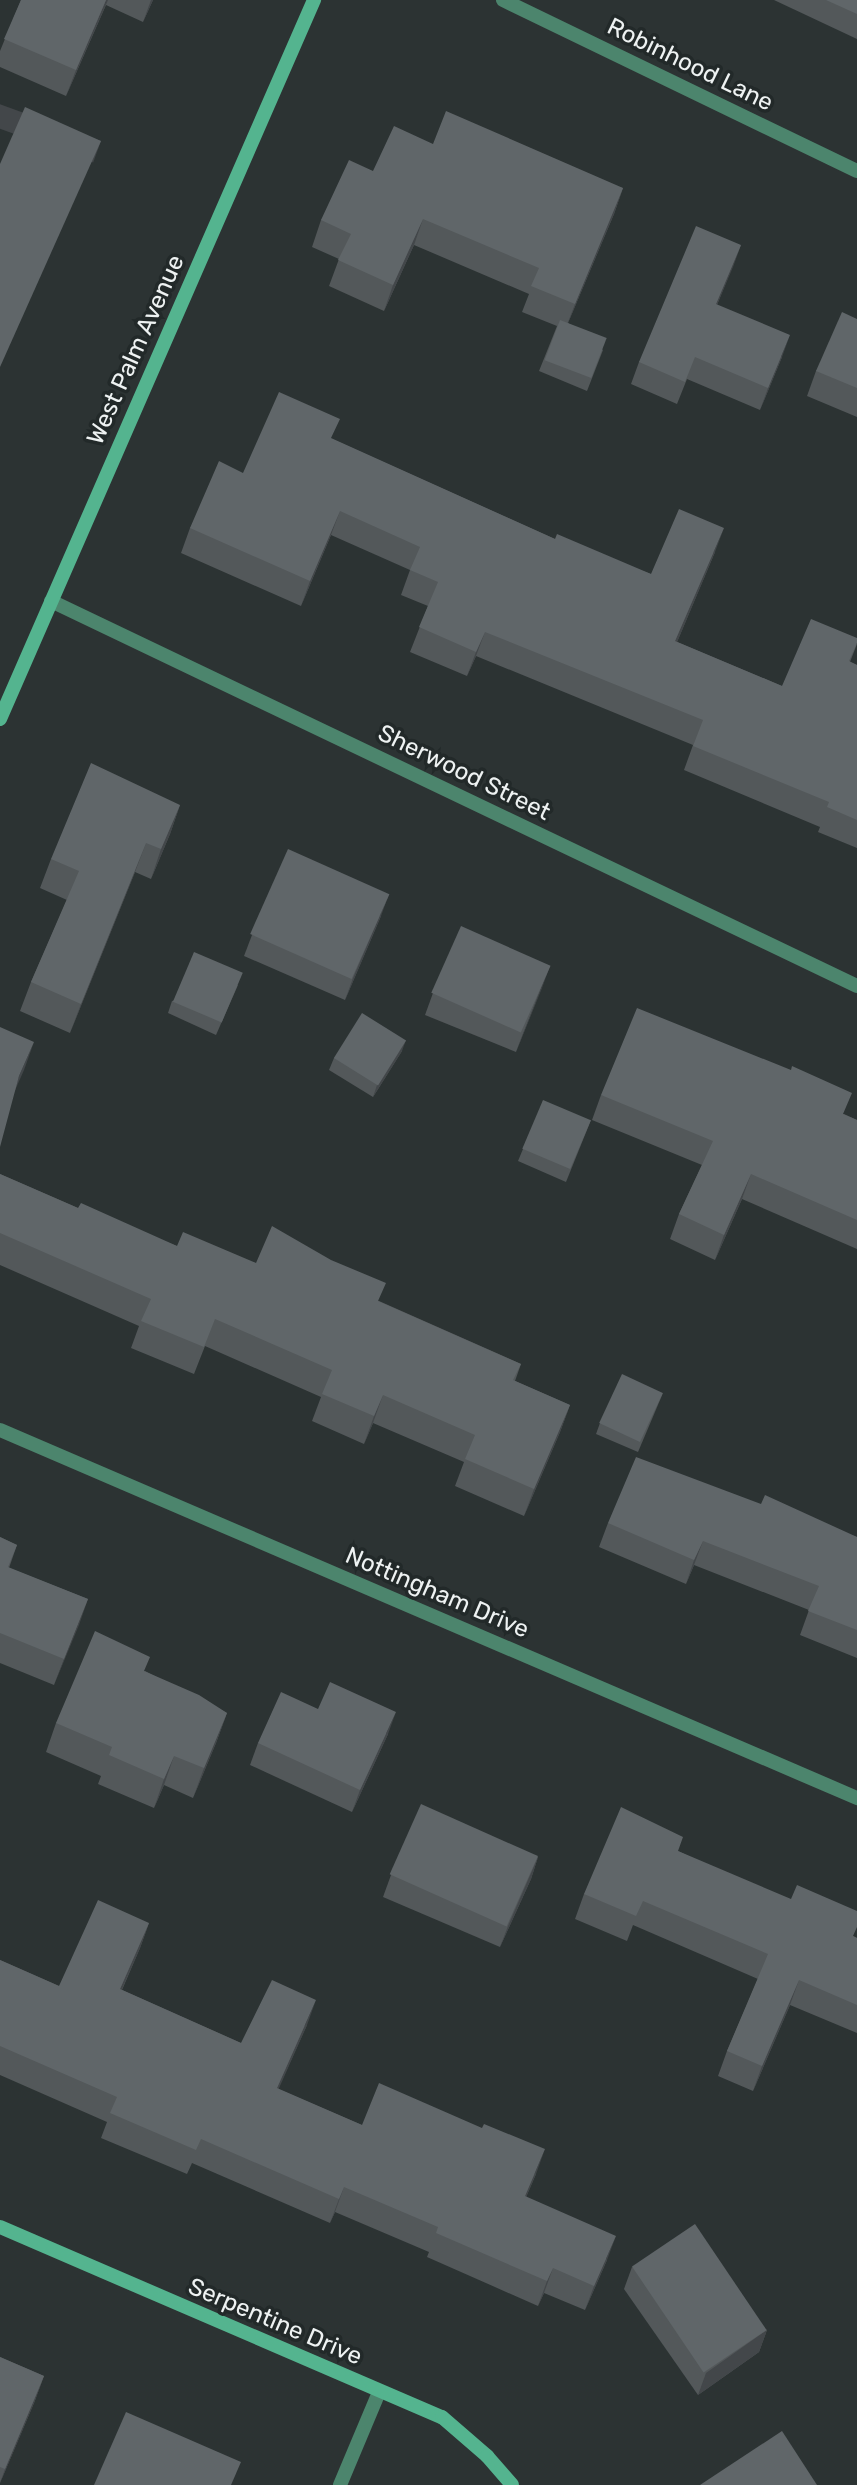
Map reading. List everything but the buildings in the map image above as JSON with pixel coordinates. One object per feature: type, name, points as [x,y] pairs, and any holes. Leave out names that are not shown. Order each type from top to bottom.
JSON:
[{"type":"street","name":"West Palm Avenue","points":[[0,719],[314,0]]},
{"type":"street","name":"Robinhood Lane","points":[[503,0],[857,171]]},
{"type":"street","name":"Sherwood Street","points":[[51,601],[857,986]]},
{"type":"street","name":"Nottingham Drive","points":[[0,1430],[857,1798]]},
{"type":"street","name":"Serpentine Drive","points":[[0,2227],[442,2417],[487,2456],[512,2485]]},
{"type":"street","points":[[340,2485],[379,2392]]}]
